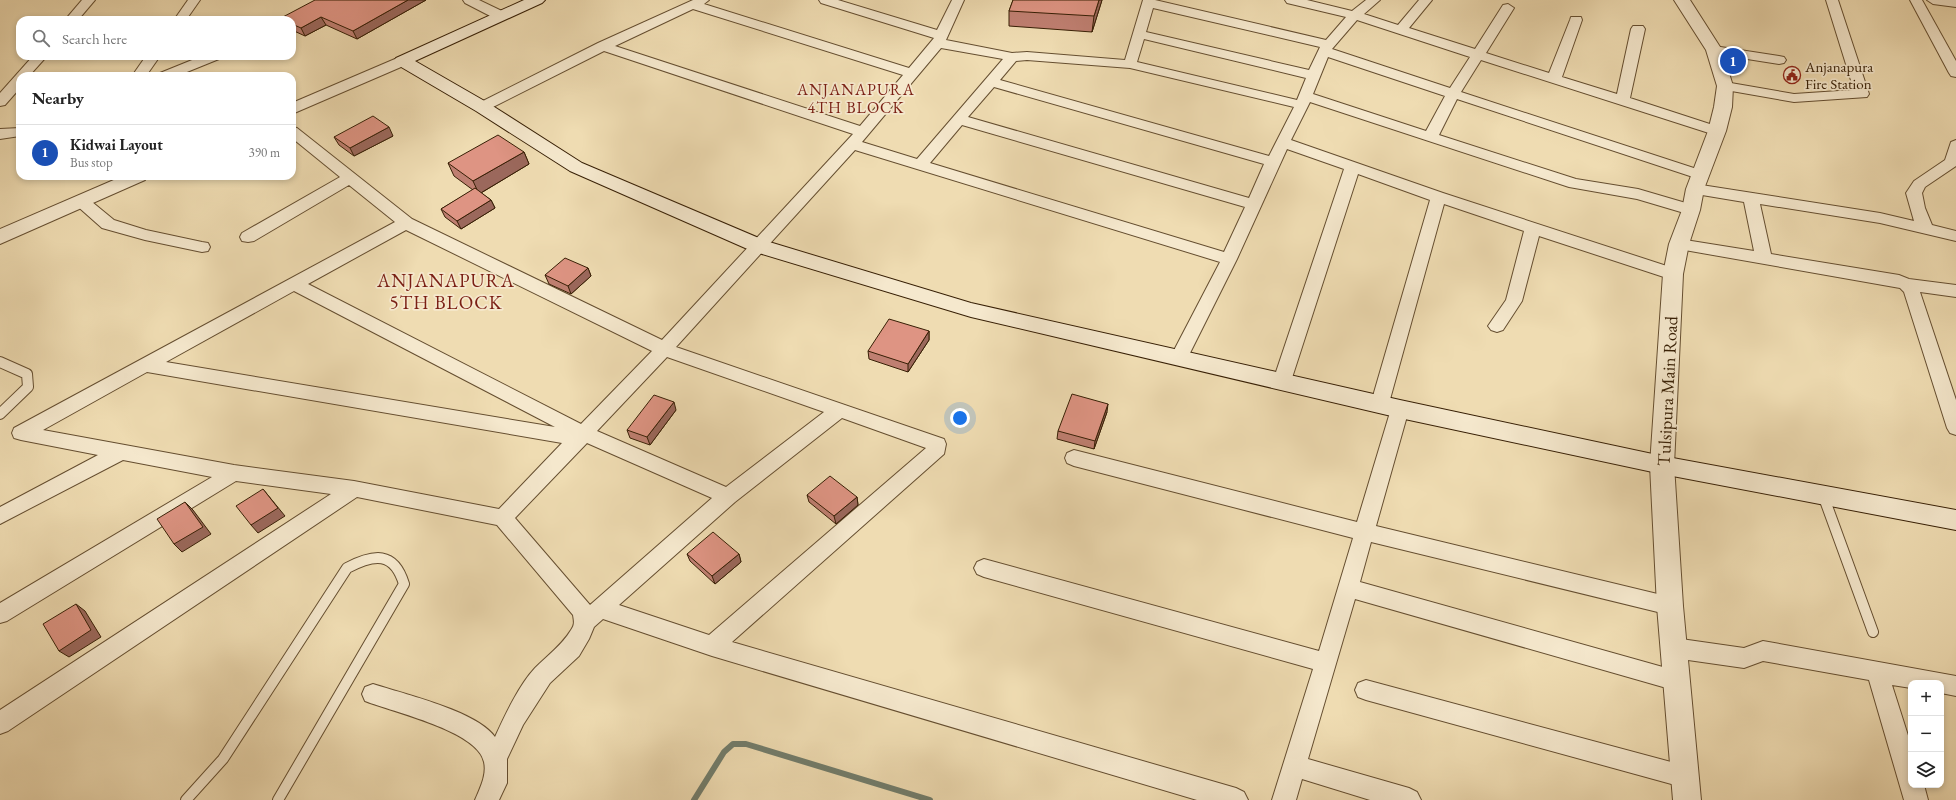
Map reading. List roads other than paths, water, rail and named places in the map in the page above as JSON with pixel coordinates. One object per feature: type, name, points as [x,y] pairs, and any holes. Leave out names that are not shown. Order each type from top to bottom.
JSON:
[{"type":"main road","points":[[296,107],[537,0]]},
{"type":"main road","name":"Tulsipura Main Road","points":[[1682,0],[1714,50],[1725,86],[1723,107],[1717,131],[1679,244],[1673,274],[1662,465],[1670,606],[1687,800]]},
{"type":"main road","points":[[402,61],[482,107],[576,167],[759,246],[971,310],[1380,403],[1400,409],[1662,465],[1956,520]]},
{"type":"main road","points":[[0,237],[130,180]]},
{"type":"street","points":[[75,16],[89,0]]},
{"type":"street","points":[[183,16],[194,0]]},
{"type":"street","points":[[469,0],[501,16]]},
{"type":"street","points":[[825,0],[940,39],[1012,57],[1027,56],[1130,64],[1304,100],[1430,137],[1574,184],[1638,194],[1696,191],[1751,198],[1880,218],[1956,236]]},
{"type":"street","points":[[503,518],[664,349],[863,132],[913,74],[940,39],[958,0]]},
{"type":"street","points":[[1291,0],[1354,15],[1478,56],[1717,131]]},
{"type":"street","points":[[1179,358],[1255,205],[1273,162],[1304,100],[1313,75],[1327,48],[1354,15],[1374,0]]},
{"type":"street","points":[[1401,30],[1426,0]]},
{"type":"street","points":[[1725,86],[1794,98],[1862,94],[1832,0]]},
{"type":"street","points":[[1916,0],[1956,73]]},
{"type":"street","points":[[1932,0],[1956,3]]},
{"type":"street","points":[[1130,64],[1149,1],[1327,48],[1453,94],[1696,191]]},
{"type":"street","points":[[482,107],[603,46],[698,3],[913,74]]},
{"type":"street","points":[[1430,137],[1453,94],[1508,8]]},
{"type":"street","points":[[1554,79],[1576,20]]},
{"type":"street","points":[[1622,101],[1638,30]]},
{"type":"street","points":[[1140,34],[1313,75]]},
{"type":"street","points":[[603,46],[863,132]]},
{"type":"street","points":[[1714,50],[1779,60]]},
{"type":"street","points":[[920,165],[1012,57]]},
{"type":"street","points":[[26,72],[36,60]]},
{"type":"street","points":[[142,72],[150,60]]},
{"type":"street","points":[[175,72],[204,60]]},
{"type":"street","points":[[991,82],[1273,162]]},
{"type":"street","points":[[0,102],[16,84]]},
{"type":"street","points":[[959,119],[1255,205]]},
{"type":"street","points":[[0,134],[16,132]]},
{"type":"street","points":[[296,134],[406,223],[664,349],[937,444],[938,447],[712,646]]},
{"type":"street","points":[[1284,142],[1438,197],[1673,274]]},
{"type":"street","points":[[851,144],[1229,259]]},
{"type":"street","points":[[1924,228],[1917,208],[1914,193],[1919,184],[1952,162],[1956,145]]},
{"type":"street","points":[[1282,381],[1353,166]]},
{"type":"street","points":[[248,237],[350,178]]},
{"type":"street","points":[[1380,403],[1438,197]]},
{"type":"street","points":[[1751,198],[1764,259]]},
{"type":"street","points":[[81,201],[108,224],[145,235],[202,247]]},
{"type":"street","points":[[406,223],[20,433],[234,473],[354,489],[503,518],[582,611],[585,622],[582,632],[570,648],[542,676],[515,716],[496,758],[495,783],[487,800]]},
{"type":"street","points":[[1497,326],[1514,301],[1533,228]]},
{"type":"street","points":[[1679,244],[1899,281],[1906,284],[1956,291]]},
{"type":"street","points":[[294,284],[582,436],[728,496]]},
{"type":"street","points":[[1906,284],[1911,289],[1956,428]]},
{"type":"street","points":[[145,365],[582,436]]},
{"type":"street","points":[[1284,800],[1326,663],[1400,409]]},
{"type":"street","points":[[585,622],[728,496],[839,410]]},
{"type":"street","points":[[0,516],[121,452]]},
{"type":"street","points":[[1074,458],[1364,532],[1670,606]]},
{"type":"street","points":[[0,614],[234,473]]},
{"type":"street","points":[[0,723],[354,489]]},
{"type":"street","points":[[984,568],[1326,663]]},
{"type":"street","points":[[1347,588],[1677,681]]},
{"type":"street","points":[[601,609],[712,646],[1236,800]]},
{"type":"street","points":[[1674,648],[1744,658],[1763,651],[1922,680]]},
{"type":"street","points":[[1878,673],[1908,774]]},
{"type":"street","points":[[1944,684],[1956,686]]},
{"type":"street","points":[[1366,690],[1686,777]]},
{"type":"street","points":[[373,694],[450,719],[481,736],[496,758]]},
{"type":"street","points":[[1295,766],[1409,800]]},
{"type":"street","points":[[1912,788],[1916,800]]},
{"type":"lane","points":[[0,362],[28,374],[28,387],[0,414]]},
{"type":"lane","points":[[1823,495],[1873,632]]},
{"type":"lane","points":[[186,800],[223,759],[347,568],[360,560],[383,557],[397,564],[402,573],[404,584],[278,800]]},
{"type":"waterway","points":[[694,800],[724,752],[733,744],[746,744],[930,800]]},
{"type":"place","name":"Kidwai Layout","points":[[1733,61]]},
{"type":"place","name":"Anjanapura Fire Station","points":[[1792,75]]},
{"type":"district","name":"ANJANAPURA 4TH BLOCK","points":[[856,98]]},
{"type":"district","name":"ANJANAPURA 5TH BLOCK","points":[[446,291]]}]
